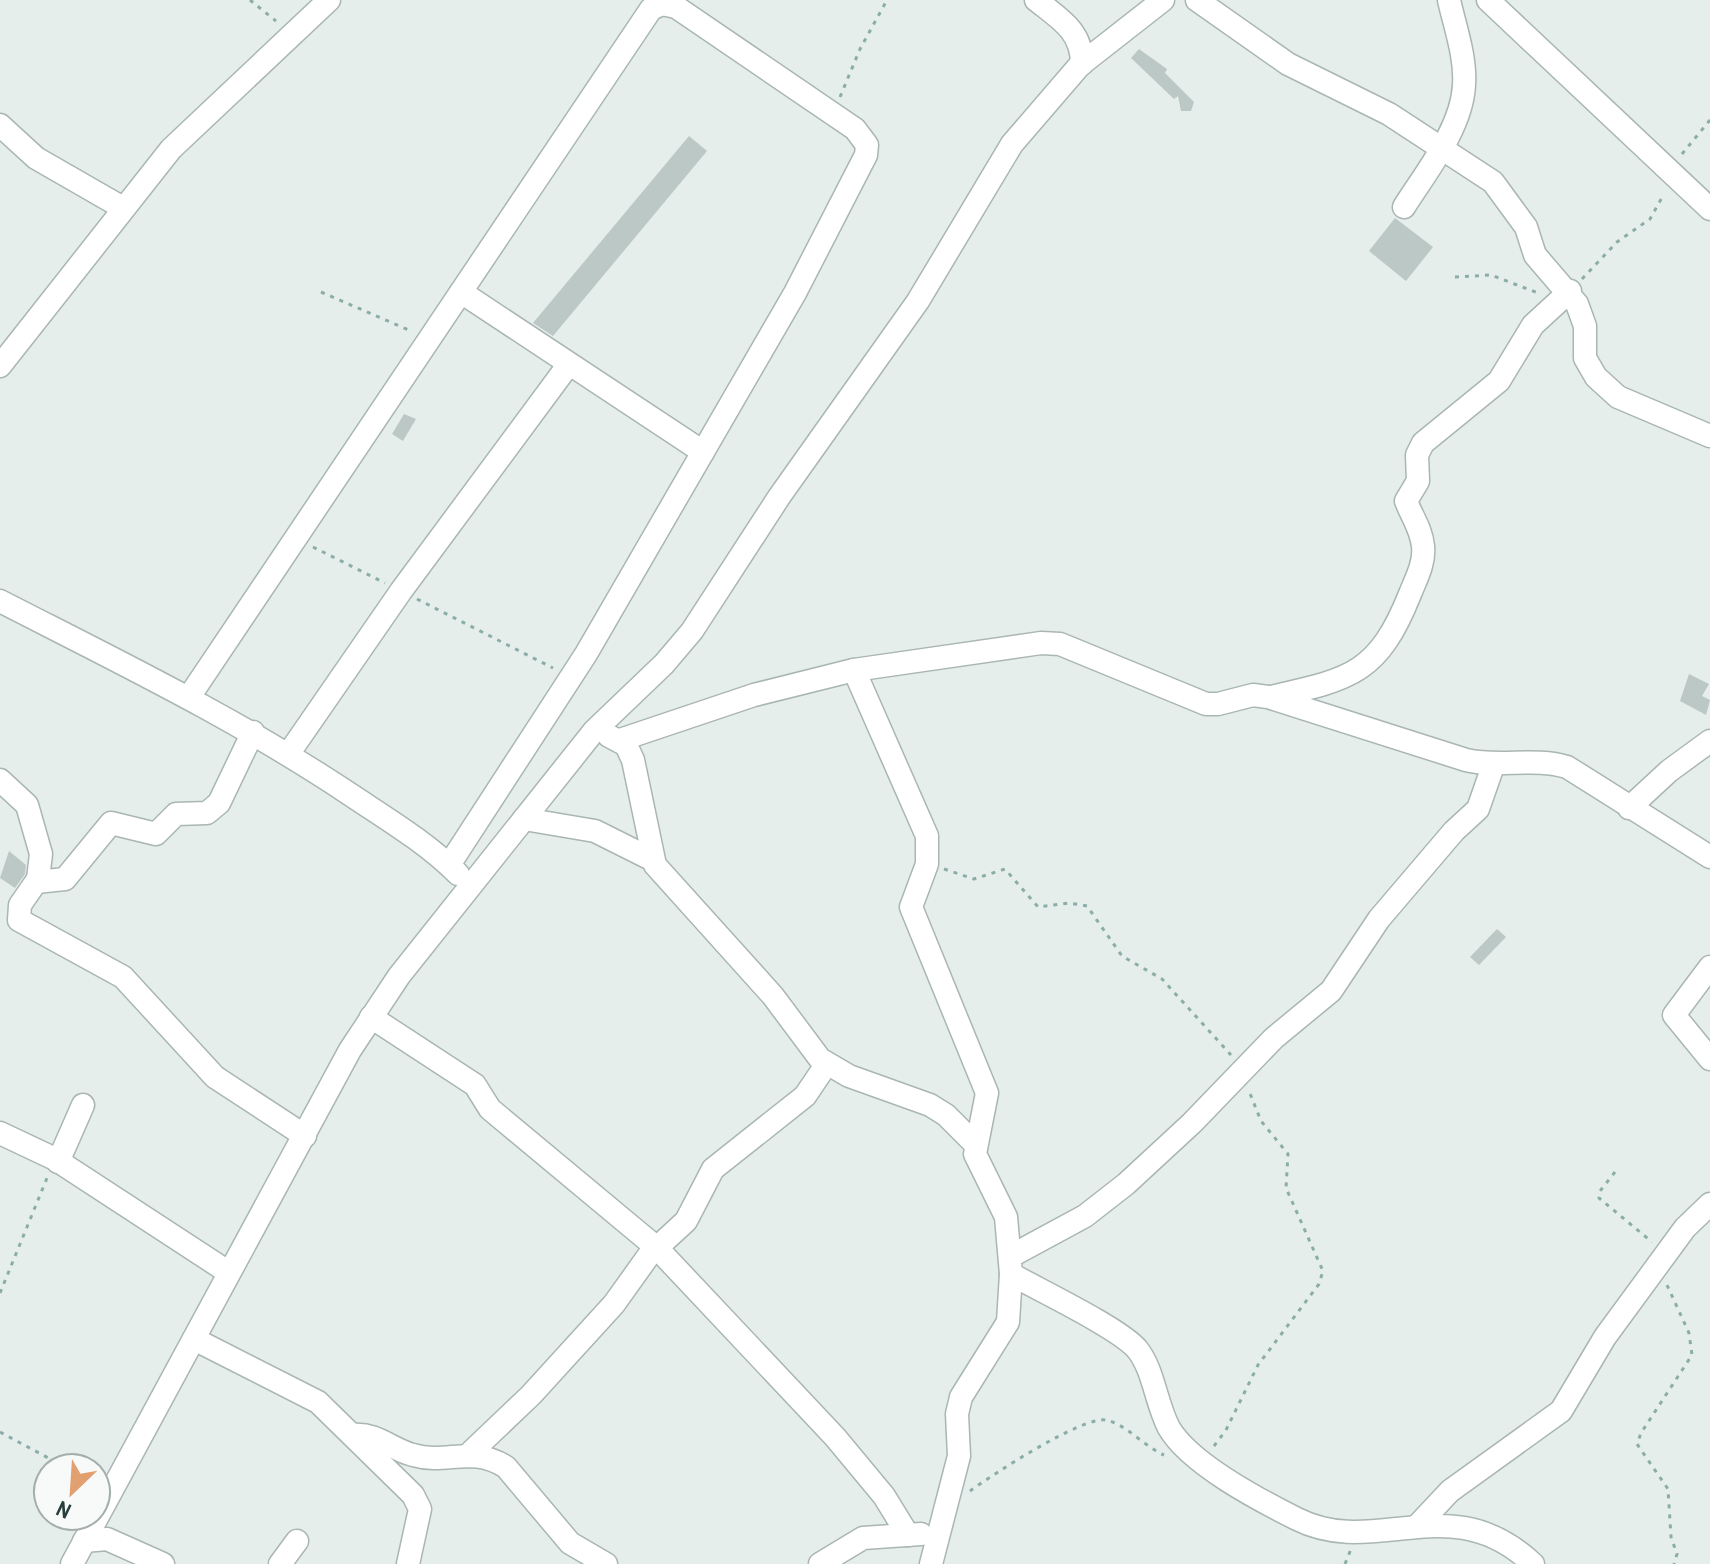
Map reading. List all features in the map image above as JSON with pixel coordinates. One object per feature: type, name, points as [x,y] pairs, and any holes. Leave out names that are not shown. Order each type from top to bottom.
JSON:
[{"type":"street","points":[[0,366],[171,149],[329,0]]},
{"type":"street","points":[[1036,0],[1074,31],[1082,47],[1082,64]]},
{"type":"street","points":[[112,1490],[228,1272],[371,1017],[469,885],[594,731],[664,664],[692,631],[779,497],[918,301],[1012,144],[1082,64],[1163,0]]},
{"type":"street","points":[[1197,0],[1288,64],[1389,114],[1441,145],[1499,188],[1526,227],[1535,255],[1562,298],[1585,326],[1588,365],[1609,390],[1638,407],[1710,436]]},
{"type":"street","points":[[1404,207],[1453,123],[1464,83],[1449,0]]},
{"type":"street","points":[[1488,0],[1710,209]]},
{"type":"street","points":[[189,697],[656,6],[676,7],[863,136],[866,155],[795,293],[703,452],[570,677],[449,865]]},
{"type":"street","points":[[0,125],[36,158],[123,208]]},
{"type":"street","points":[[461,292],[703,452]]},
{"type":"street","points":[[1268,697],[1347,676],[1382,650],[1398,622],[1422,562],[1419,527],[1406,501],[1418,481],[1419,450],[1430,436],[1499,381],[1525,335],[1562,298]]},
{"type":"street","points":[[289,753],[401,591],[569,364]]},
{"type":"street","points":[[0,601],[189,697],[289,753],[449,865],[469,885]]},
{"type":"street","points":[[594,731],[620,740],[754,695],[854,670],[1051,643],[1206,704],[1253,695],[1268,697],[1493,766],[1540,762],[1567,767],[1710,857]]},
{"type":"street","points":[[854,670],[922,817],[927,836],[927,864],[911,907],[987,1093],[975,1154],[1006,1217],[1011,1265],[1008,1322],[961,1397],[957,1414],[959,1456],[931,1564]]},
{"type":"street","points":[[36,882],[59,881],[70,874],[111,823],[156,834],[176,814],[201,814],[214,808],[253,732]]},
{"type":"street","points":[[620,740],[633,760],[651,859]]},
{"type":"street","points":[[1629,808],[1669,771],[1710,741]]},
{"type":"street","points":[[1011,1265],[1085,1216],[1154,1160],[1274,1038],[1331,991],[1379,919],[1454,831],[1478,809],[1493,766]]},
{"type":"street","points":[[0,780],[23,800],[32,818],[41,854],[36,882],[19,910],[19,920],[123,977],[215,1077],[305,1136]]},
{"type":"street","points":[[524,819],[595,831],[651,859],[773,996],[826,1065],[930,1105],[946,1115],[975,1144]]},
{"type":"street","points":[[1710,967],[1674,1015],[1710,1059]]},
{"type":"street","points":[[371,1017],[475,1085],[490,1109],[657,1248],[835,1437],[884,1496],[908,1535]]},
{"type":"street","points":[[468,1455],[542,1383],[614,1304],[657,1248],[686,1221],[713,1169],[805,1096],[826,1065]]},
{"type":"street","points":[[56,1161],[83,1105]]},
{"type":"street","points":[[0,1133],[56,1161],[228,1272]]},
{"type":"street","points":[[1418,1525],[1450,1491],[1561,1411],[1605,1337],[1664,1262],[1685,1228],[1710,1204]]},
{"type":"street","points":[[1011,1265],[1135,1347],[1169,1428],[1198,1460],[1315,1526],[1358,1530],[1418,1525],[1469,1526],[1492,1535],[1533,1564]]},
{"type":"street","points":[[194,1339],[318,1402],[418,1501],[417,1524],[408,1564]]},
{"type":"street","points":[[353,1435],[371,1435],[412,1455],[426,1458],[482,1455],[506,1467],[570,1543],[606,1564]]},
{"type":"street","points":[[72,1564],[89,1532]]},
{"type":"street","points":[[110,1532],[113,1540]]},
{"type":"street","points":[[820,1564],[863,1538],[938,1533]]},
{"type":"street","points":[[84,1541],[113,1540],[163,1564]]},
{"type":"street","points":[[280,1564],[297,1541]]},
{"type":"path","points":[[250,0],[292,34]]},
{"type":"path","points":[[834,115],[860,49],[887,0]]},
{"type":"path","points":[[1455,277],[1477,274],[1511,279],[1562,298],[1617,242],[1650,219],[1661,202],[1681,154],[1710,120]]},
{"type":"path","points":[[321,292],[429,339]]},
{"type":"path","points":[[295,538],[570,677]]},
{"type":"path","points":[[927,864],[974,879],[1005,869],[1038,907],[1069,903],[1087,906],[1122,956],[1162,979],[1243,1071],[1261,1121],[1288,1154],[1286,1188],[1323,1271],[1319,1284],[1258,1365],[1226,1430],[1198,1460]]},
{"type":"path","points":[[0,1293],[56,1161]]},
{"type":"path","points":[[1615,1172],[1600,1191],[1602,1202],[1657,1247],[1664,1262],[1672,1304],[1689,1333],[1692,1355],[1637,1444],[1668,1489],[1671,1537],[1677,1554],[1674,1564]]},
{"type":"path","points":[[947,1507],[1057,1438],[1099,1420],[1114,1422],[1153,1451],[1166,1456]]},
{"type":"path","points":[[0,1432],[37,1452]]},
{"type":"building","points":[[1139,49],[1167,69],[1165,73],[1194,102],[1191,111],[1181,111],[1178,96],[1174,99],[1131,58]]},
{"type":"building","points":[[689,136],[707,151],[553,336],[533,323]]},
{"type":"building","points":[[1395,218],[1433,247],[1406,281],[1369,251]]},
{"type":"building","points":[[404,414],[416,419],[403,441],[392,434]]},
{"type":"building","points":[[1689,674],[1709,684],[1702,696],[1710,700],[1706,715],[1680,701]]},
{"type":"building","points":[[9,851],[26,865],[25,874],[15,888],[0,878]]},
{"type":"building","points":[[1497,929],[1506,937],[1479,965],[1470,957]]}]
